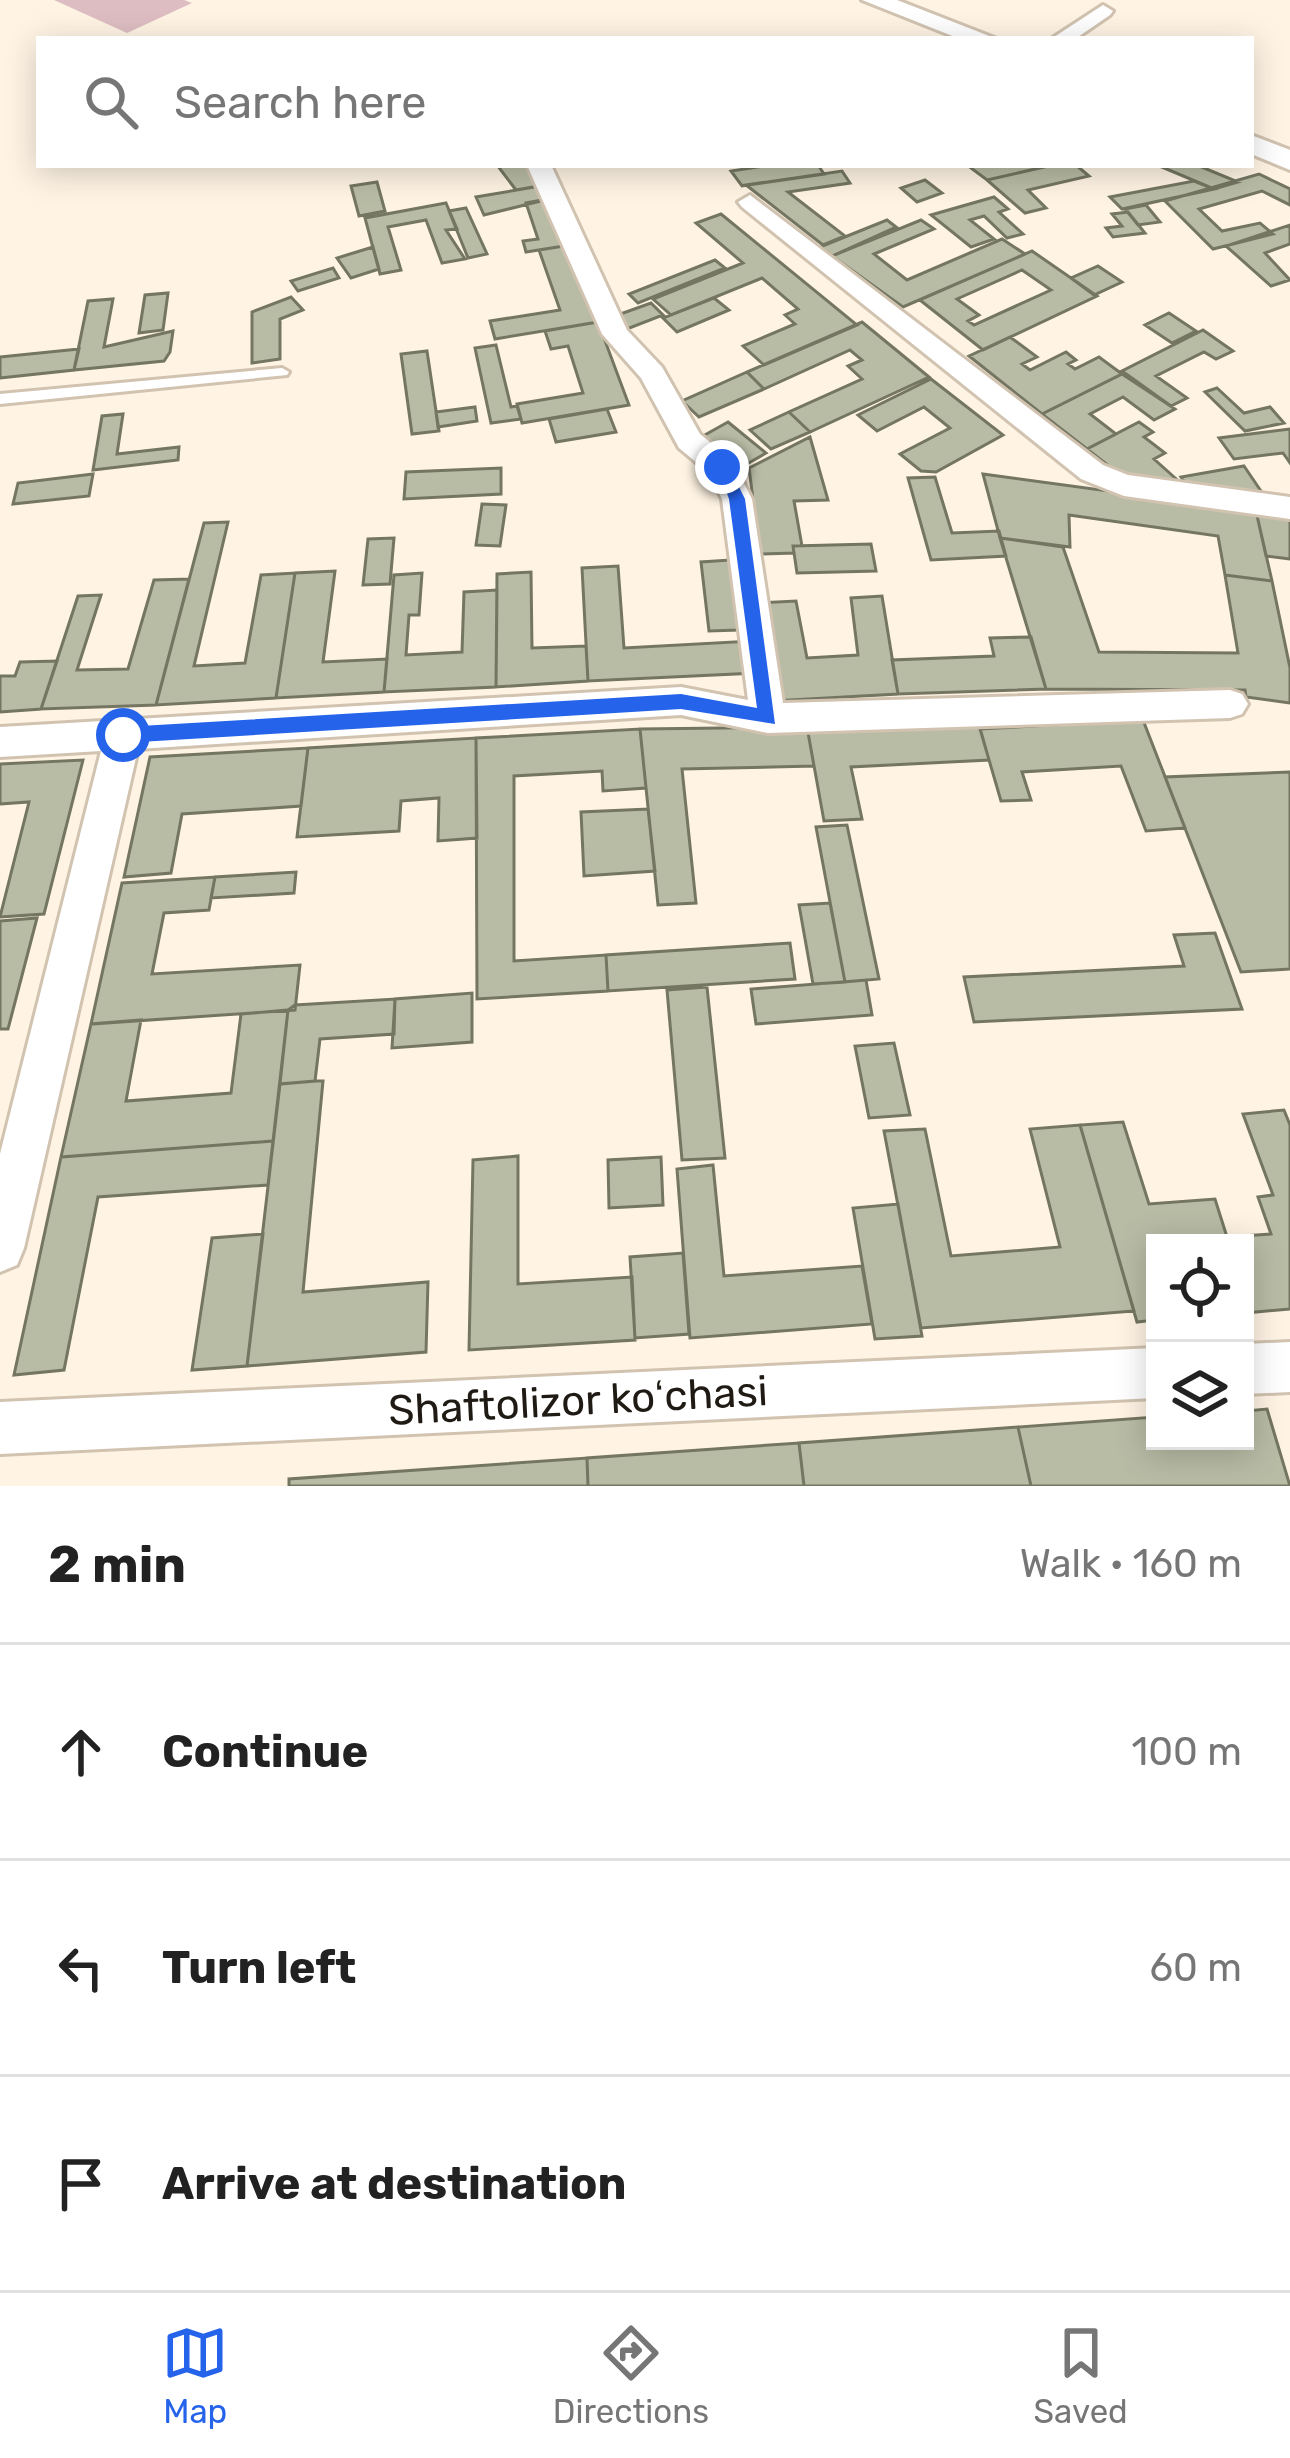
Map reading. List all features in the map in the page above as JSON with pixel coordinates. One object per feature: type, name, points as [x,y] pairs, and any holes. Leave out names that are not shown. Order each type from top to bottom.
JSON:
[{"type":"street","points":[[874,0],[964,36]]},
{"type":"street","points":[[1066,36],[1103,11]]},
{"type":"street","points":[[1254,145],[1290,160]]},
{"type":"street","points":[[540,168],[615,334],[652,373],[689,441],[722,467],[737,499],[768,718]]},
{"type":"street","points":[[750,202],[1091,472],[1124,485],[1290,508]]},
{"type":"street","points":[[0,742],[681,701],[768,718],[1230,704]]},
{"type":"street","points":[[0,1248],[123,735]]},
{"type":"street","points":[[1254,1368],[1290,1366]]},
{"type":"street","name":"Shaftolizor koʻchasi","points":[[0,1428],[1146,1373]]},
{"type":"lane","points":[[0,399],[282,372]]},
{"type":"shaded area","points":[[54,0],[184,0],[192,3],[127,33]]},
{"type":"building","points":[[499,168],[530,168],[544,185],[516,190]]},
{"type":"building","points":[[820,168],[824,174],[742,186],[731,171]]},
{"type":"building","points":[[971,168],[1040,168],[987,180]]},
{"type":"building","points":[[1040,168],[1080,168],[1089,176],[1028,190],[1046,208],[1025,213],[987,180]]},
{"type":"building","points":[[1164,168],[1204,168],[1238,182],[1214,189]]},
{"type":"building","points":[[842,171],[850,183],[788,192],[845,236],[823,245],[746,185]]},
{"type":"building","points":[[1259,174],[1290,189],[1290,205],[1262,191],[1199,209],[1222,231],[1260,223],[1273,234],[1213,249],[1165,201]]},
{"type":"building","points":[[925,180],[942,193],[917,202],[901,188]]},
{"type":"building","points":[[1194,181],[1214,189],[1122,209],[1110,197]]},
{"type":"building","points":[[377,182],[385,211],[359,216],[351,186]]},
{"type":"building","points":[[546,185],[553,198],[484,215],[476,197]]},
{"type":"building","points":[[994,197],[1008,209],[999,212],[1023,234],[1007,238],[984,216],[970,220],[994,239],[971,247],[931,215]]},
{"type":"building","points":[[553,198],[570,245],[526,252],[523,241],[538,239],[526,203]]},
{"type":"building","points":[[446,203],[457,229],[446,230],[465,259],[442,263],[426,220],[388,227],[401,270],[380,274],[365,218]]},
{"type":"building","points":[[1146,205],[1160,222],[1138,225],[1125,209]]},
{"type":"building","points":[[466,208],[487,254],[468,258],[449,211]]},
{"type":"building","points":[[1128,212],[1145,233],[1113,237],[1106,228],[1122,226],[1112,214]]},
{"type":"building","points":[[721,214],[857,325],[764,365],[743,346],[795,324],[785,315],[798,309],[762,278],[671,315],[653,299],[743,263],[696,223]]},
{"type":"building","points":[[887,220],[896,227],[832,256],[820,247]]},
{"type":"building","points":[[921,220],[934,229],[874,254],[907,280],[1002,239],[1025,254],[903,307],[832,256]]},
{"type":"building","points":[[1290,225],[1290,244],[1265,253],[1290,280],[1271,286],[1226,246]]},
{"type":"building","points":[[570,245],[598,322],[495,339],[490,321],[560,310],[539,250]]},
{"type":"building","points":[[373,247],[379,269],[351,278],[337,258]]},
{"type":"building","points":[[1032,251],[1097,296],[983,350],[920,300]],"holes":[[[1022,270],[1051,290],[974,325],[968,321],[979,315],[957,299]]]},
{"type":"building","points":[[715,260],[725,268],[638,303],[629,294]]},
{"type":"building","points":[[1098,266],[1122,282],[1094,295],[1071,278]]},
{"type":"building","points":[[333,268],[339,278],[298,291],[291,281]]},
{"type":"building","points":[[168,293],[163,330],[139,333],[145,295]]},
{"type":"building","points":[[291,297],[303,310],[280,319],[280,359],[252,363],[252,312]]},
{"type":"building","points":[[714,298],[729,310],[677,332],[663,318]]},
{"type":"building","points":[[113,299],[104,347],[173,331],[170,352],[164,361],[74,370],[88,301]]},
{"type":"building","points":[[651,303],[663,315],[627,329],[615,316]]},
{"type":"building","points":[[1169,313],[1196,331],[1172,343],[1145,325]]},
{"type":"building","points":[[598,322],[629,405],[522,423],[517,404],[583,393],[568,346],[551,349],[545,331]]},
{"type":"building","points":[[862,322],[929,377],[810,432],[789,412],[862,379],[848,366],[862,360],[850,350],[764,389],[747,372]]},
{"type":"building","points":[[1203,330],[1233,351],[1216,359],[1204,352],[1156,376],[1187,398],[1171,406],[1122,371]]},
{"type":"building","points":[[1010,337],[1037,357],[1022,364],[1030,370],[1066,352],[1076,360],[1068,364],[1075,369],[1099,357],[1122,374],[1042,414],[969,356]]},
{"type":"building","points":[[496,345],[511,407],[517,406],[521,419],[491,423],[475,348]]},
{"type":"building","points":[[79,349],[74,370],[0,378],[0,357]]},
{"type":"building","points":[[427,351],[439,431],[412,434],[401,354]]},
{"type":"building","points":[[747,372],[764,389],[699,417],[682,401]]},
{"type":"building","points":[[1122,374],[1175,409],[1154,420],[1123,397],[1090,414],[1116,434],[1087,449],[1042,414]]},
{"type":"building","points":[[931,379],[1003,435],[936,472],[921,471],[900,454],[950,428],[924,407],[877,431],[858,415]]},
{"type":"building","points":[[1217,388],[1244,413],[1270,407],[1284,423],[1245,431],[1205,392]]},
{"type":"building","points":[[475,407],[477,421],[438,427],[436,412]]},
{"type":"building","points":[[607,409],[616,432],[556,442],[549,419]]},
{"type":"building","points":[[789,412],[810,432],[771,449],[750,430]]},
{"type":"building","points":[[123,414],[117,454],[179,447],[178,460],[93,470],[102,416]]},
{"type":"building","points":[[728,422],[766,453],[740,468],[703,436]]},
{"type":"building","points":[[1139,422],[1153,432],[1144,437],[1165,453],[1154,459],[1183,485],[1123,477],[1087,449]]},
{"type":"building","points":[[1290,429],[1290,463],[1283,453],[1234,459],[1219,438]]},
{"type":"building","points":[[810,437],[828,500],[794,501],[802,546],[793,546],[794,553],[760,554],[749,468]]},
{"type":"building","points":[[1244,466],[1263,494],[1186,484],[1181,477]]},
{"type":"building","points":[[501,468],[501,494],[404,499],[406,472]]},
{"type":"building","points":[[93,474],[89,496],[13,504],[18,483]]},
{"type":"building","points":[[983,474],[1256,511],[1272,581],[1225,575],[1218,536],[1069,515],[1070,547],[1000,538]]},
{"type":"building","points":[[935,477],[952,533],[999,531],[1006,556],[931,560],[908,478]]},
{"type":"building","points":[[482,504],[506,505],[500,546],[476,545]]},
{"type":"building","points":[[1256,511],[1290,515],[1290,559],[1266,556]]},
{"type":"building","points":[[228,522],[194,666],[245,663],[261,575],[295,573],[276,698],[156,705],[204,523]]},
{"type":"building","points":[[394,538],[390,584],[363,585],[368,539]]},
{"type":"building","points":[[1000,538],[1063,547],[1099,652],[1238,653],[1225,575],[1272,581],[1290,668],[1290,703],[1246,697],[1245,690],[1046,689]]},
{"type":"building","points":[[871,544],[876,571],[797,573],[793,546]]},
{"type":"building","points":[[730,560],[739,630],[709,631],[701,562]]},
{"type":"building","points":[[618,566],[624,648],[752,641],[756,673],[588,681],[582,568]]},
{"type":"building","points":[[335,571],[323,662],[387,659],[384,692],[276,698],[295,573]]},
{"type":"building","points":[[531,572],[532,648],[586,646],[588,681],[496,687],[497,574]]},
{"type":"building","points":[[422,573],[419,615],[409,615],[406,655],[462,652],[464,592],[497,590],[496,687],[384,692],[394,575]]},
{"type":"building","points":[[189,579],[156,705],[41,709],[78,596],[101,595],[77,670],[128,669],[154,580]]},
{"type":"building","points":[[882,596],[898,694],[772,701],[755,603],[796,601],[807,658],[858,655],[851,598]]},
{"type":"building","points":[[1031,637],[1046,689],[898,694],[892,660],[994,656],[990,638]]},
{"type":"building","points":[[57,661],[41,709],[0,712],[0,676],[15,676],[20,662]]},
{"type":"building","points":[[1143,720],[1185,828],[1146,831],[1121,766],[1022,772],[1031,800],[1001,801],[980,729]]},
{"type":"building","points":[[978,721],[989,760],[851,767],[862,819],[824,821],[807,727]]},
{"type":"building","points":[[807,727],[814,766],[682,769],[696,903],[658,905],[640,729]]},
{"type":"building","points":[[640,729],[646,788],[603,791],[602,771],[514,776],[514,961],[606,955],[608,991],[477,999],[476,738]]},
{"type":"building","points":[[476,738],[477,838],[438,841],[439,798],[401,801],[399,831],[297,837],[308,748]]},
{"type":"building","points":[[308,748],[301,806],[182,814],[171,873],[124,877],[150,757]]},
{"type":"building","points":[[83,760],[44,914],[0,917],[29,802],[0,804],[0,764]]},
{"type":"building","points":[[1290,772],[1290,969],[1241,972],[1165,777]]},
{"type":"building","points":[[648,809],[655,871],[584,876],[581,812]]},
{"type":"building","points":[[847,825],[879,979],[845,982],[816,827]]},
{"type":"building","points":[[296,872],[294,893],[211,898],[215,877]]},
{"type":"building","points":[[215,877],[209,910],[164,913],[152,974],[300,965],[295,1010],[91,1024],[122,883]]},
{"type":"building","points":[[830,903],[845,982],[813,984],[799,905]]},
{"type":"building","points":[[37,918],[8,1029],[0,1029],[0,921]]},
{"type":"building","points":[[1215,933],[1242,1009],[974,1022],[964,977],[1184,966],[1174,935]]},
{"type":"building","points":[[790,943],[795,979],[608,991],[606,955]]},
{"type":"building","points":[[866,980],[872,1015],[756,1024],[751,989]]},
{"type":"building","points":[[707,987],[725,1158],[682,1160],[667,990]]},
{"type":"building","points":[[472,993],[472,1042],[392,1048],[395,999]]},
{"type":"building","points":[[395,999],[394,1034],[320,1039],[315,1081],[280,1084],[288,1010],[295,1005]]},
{"type":"building","points":[[288,1010],[273,1141],[61,1157],[91,1024],[141,1020],[126,1101],[231,1093],[241,1014]]},
{"type":"building","points":[[894,1043],[910,1115],[869,1118],[855,1046]]},
{"type":"building","points":[[323,1081],[303,1292],[428,1282],[426,1352],[247,1366],[280,1084]]},
{"type":"building","points":[[1284,1110],[1290,1125],[1290,1309],[1254,1312],[1254,1235],[1271,1234],[1258,1197],[1273,1195],[1243,1114]]},
{"type":"building","points":[[1123,1122],[1149,1204],[1215,1199],[1226,1234],[1146,1234],[1146,1321],[1137,1322],[1080,1125]]},
{"type":"building","points":[[1080,1125],[1134,1311],[921,1328],[884,1131],[925,1129],[951,1256],[1060,1247],[1030,1129]]},
{"type":"building","points":[[273,1141],[268,1185],[98,1197],[64,1370],[14,1375],[61,1157]]},
{"type":"building","points":[[518,1156],[518,1284],[632,1277],[635,1340],[469,1350],[473,1160]]},
{"type":"building","points":[[661,1157],[663,1205],[609,1208],[608,1160]]},
{"type":"building","points":[[713,1165],[724,1276],[862,1266],[872,1324],[690,1338],[677,1169]]},
{"type":"building","points":[[898,1204],[922,1336],[875,1339],[853,1208]]},
{"type":"building","points":[[263,1234],[247,1366],[192,1370],[212,1238]]},
{"type":"building","points":[[683,1253],[689,1334],[635,1338],[630,1257]]},
{"type":"building","points":[[1267,1409],[1290,1486],[1031,1486],[1018,1427],[1146,1418],[1146,1450],[1254,1450],[1254,1410]]},
{"type":"building","points":[[1018,1427],[1031,1486],[804,1486],[799,1443]]},
{"type":"building","points":[[799,1443],[804,1486],[588,1486],[587,1458]]},
{"type":"building","points":[[587,1458],[588,1486],[289,1486],[289,1479]]},
{"type":"route","points":[[123,735],[681,701],[768,718],[737,499],[722,467]]}]
